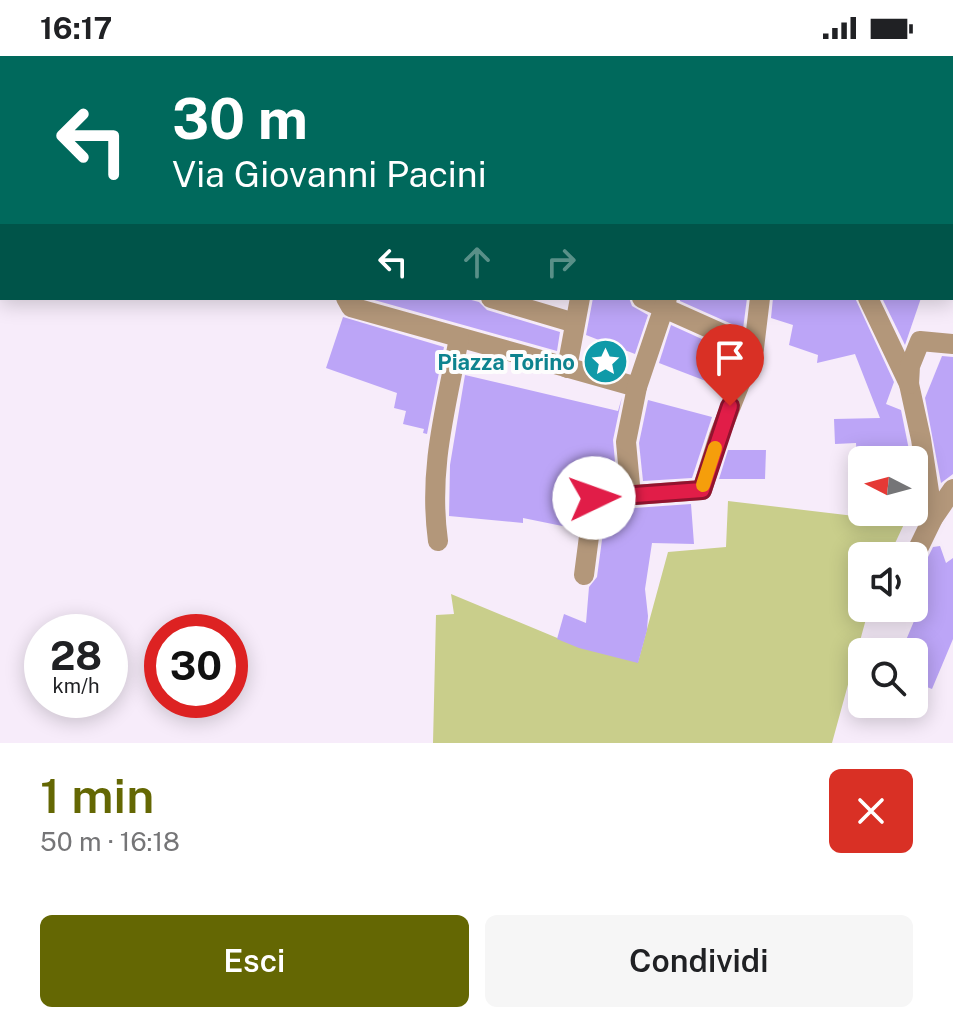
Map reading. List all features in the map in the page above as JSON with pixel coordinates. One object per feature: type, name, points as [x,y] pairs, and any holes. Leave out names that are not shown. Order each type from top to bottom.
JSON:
[{"type":"street","points":[[347,300],[351,307],[562,366],[636,392]]},
{"type":"street","points":[[497,300],[575,327]]},
{"type":"street","points":[[562,366],[575,327],[580,300]]},
{"type":"street","points":[[584,575],[594,498],[702,490],[719,436],[754,348],[760,300]]},
{"type":"street","points":[[869,300],[909,384],[933,518]]},
{"type":"street","points":[[631,496],[626,442],[636,392],[666,302],[754,348]]},
{"type":"street","points":[[438,541],[433,508],[435,465],[459,338]]},
{"type":"street","points":[[909,384],[910,366],[920,341],[953,344]]},
{"type":"street","points":[[921,542],[953,489]]},
{"type":"green space","points":[[728,501],[848,515],[848,526],[903,526],[896,542],[848,542],[848,622],[865,622],[861,638],[848,638],[848,685],[832,743],[433,743],[436,615],[454,614],[451,594],[579,647],[638,662],[668,552],[726,547]]},
{"type":"building","points":[[374,300],[479,302],[487,310],[560,332],[557,351]]},
{"type":"building","points":[[593,300],[630,300],[632,306],[648,315],[635,354],[586,335]]},
{"type":"building","points":[[747,300],[743,329],[680,301]]},
{"type":"building","points":[[773,300],[856,300],[894,382],[886,404],[901,410],[908,446],[835,444],[834,419],[880,418],[855,354],[817,363],[818,355],[789,345],[793,325],[771,318]]},
{"type":"building","points":[[883,300],[920,300],[905,345]]},
{"type":"building","points":[[343,317],[444,347],[427,434],[423,433],[424,429],[403,424],[406,411],[394,408],[397,393],[326,368]]},
{"type":"building","points":[[671,325],[737,355],[724,388],[659,363]]},
{"type":"building","points":[[942,356],[953,357],[953,474],[941,483],[925,398]]},
{"type":"building","points":[[465,375],[618,411],[622,397],[613,440],[617,483],[592,485],[584,490],[577,529],[523,518],[523,523],[449,516],[450,465]]},
{"type":"building","points":[[648,400],[712,417],[692,478],[643,481],[639,443]]},
{"type":"building","points":[[728,450],[766,450],[765,479],[719,479]]},
{"type":"building","points":[[691,504],[694,544],[652,543],[645,589],[647,630],[638,663],[557,639],[564,614],[586,623],[589,587],[597,577],[606,510]]},
{"type":"building","points":[[940,546],[946,563],[953,558],[953,639],[932,689],[928,687],[928,638],[907,638],[914,622],[928,622],[928,557],[933,547]]},
{"type":"slow traffic","points":[[703,485],[715,448]]},
{"type":"place","name":"Piazza Torino","points":[[606,362]]},
{"type":"route","points":[[594,498],[702,490],[730,406]]}]
